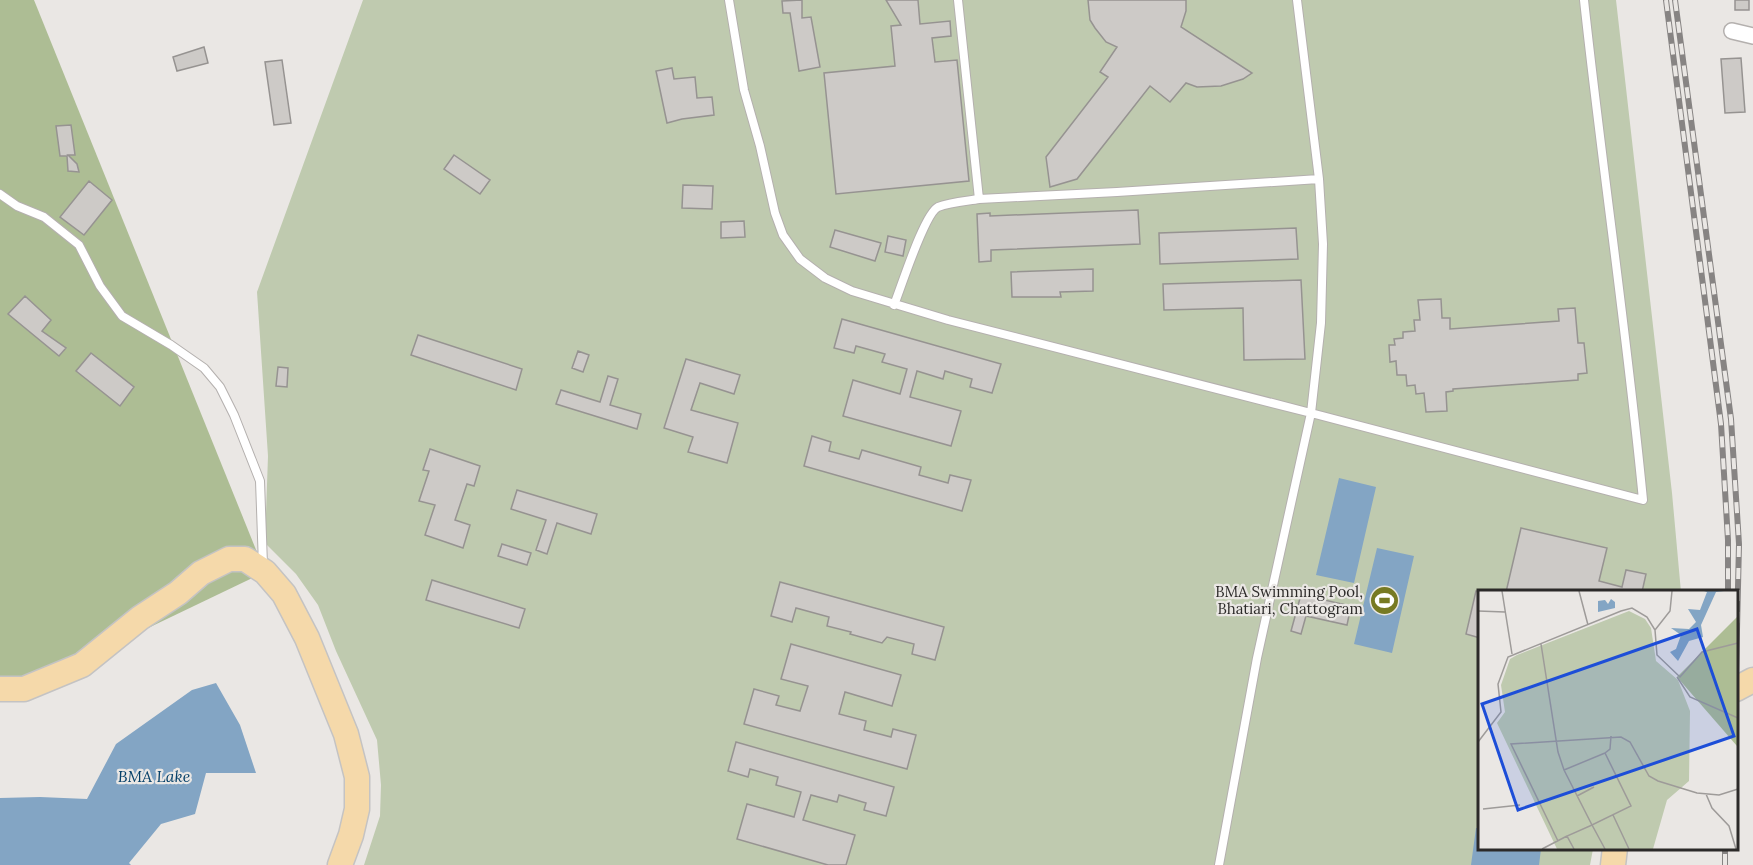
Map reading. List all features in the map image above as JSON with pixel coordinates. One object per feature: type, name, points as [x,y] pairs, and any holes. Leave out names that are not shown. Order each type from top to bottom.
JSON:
[{"type":"main road","points":[[0,689],[24,689],[82,665],[201,573],[229,559],[245,559],[265,572],[284,594],[307,638],[346,734],[357,777],[357,809],[351,835],[340,865]]},
{"type":"main road","points":[[1738,688],[1753,680]]},
{"type":"main road","points":[[1613,865],[1615,850]]},
{"type":"street","points":[[1731,31],[1753,36]]},
{"type":"lane","points":[[729,0],[744,90],[760,146],[775,213],[783,235],[800,259],[825,278],[852,291],[894,305],[1643,500],[1632,384],[1584,0]]},
{"type":"lane","points":[[958,0],[979,199]]},
{"type":"lane","points":[[1218,865],[1260,646],[1311,413],[1321,323],[1323,244],[1319,180],[1298,0]]},
{"type":"lane","points":[[894,305],[921,233],[931,212],[939,207],[979,199],[1319,180]]},
{"type":"lane","points":[[0,194],[17,206],[44,217],[79,244],[100,286],[122,316],[204,368],[220,387],[234,415],[260,481],[261,537],[265,572]]},
{"type":"green space","points":[[0,0],[34,0],[265,572],[0,699]]},
{"type":"green space","points":[[363,0],[1616,0],[1672,493],[1681,590],[1478,590],[1478,850],[1593,850],[1590,865],[364,865],[380,816],[381,785],[377,740],[336,651],[318,605],[296,574],[265,543],[268,456],[257,292]]},
{"type":"water","points":[[1339,478],[1376,487],[1354,583],[1316,575]]},
{"type":"water","name":"BMA Swimming Pool, Bhatiari, Chattogram","points":[[1377,548],[1414,556],[1392,653],[1354,644]]},
{"type":"water","name":"BMA Lake","points":[[216,683],[240,725],[256,773],[206,773],[195,814],[161,824],[129,863],[131,865],[0,865],[0,798],[87,799],[116,744],[192,690]]},
{"type":"water","points":[[1476,828],[1478,828],[1478,850],[1541,850],[1539,865],[1471,865]]},
{"type":"building","points":[[802,0],[802,18],[811,17],[820,67],[799,71],[790,13],[783,13],[782,1]]},
{"type":"building","points":[[886,0],[918,0],[920,24],[950,21],[951,36],[932,38],[935,62],[957,60],[969,181],[836,194],[824,73],[895,66],[891,26],[901,25]]},
{"type":"building","points":[[1088,0],[1186,0],[1186,11],[1181,27],[1252,73],[1243,79],[1221,86],[1197,87],[1186,83],[1170,102],[1150,86],[1077,179],[1050,187],[1046,157],[1108,77],[1100,72],[1117,47],[1106,42],[1090,20]]},
{"type":"building","points":[[1735,0],[1749,0],[1749,10],[1735,10]]},
{"type":"building","points":[[204,47],[208,63],[177,71],[173,57]]},
{"type":"building","points":[[1741,58],[1745,112],[1725,113],[1721,59]]},
{"type":"building","points":[[282,60],[291,123],[274,125],[265,62]]},
{"type":"building","points":[[672,68],[674,79],[695,77],[697,98],[712,97],[714,115],[667,123],[656,71]]},
{"type":"building","points":[[71,125],[75,155],[68,155],[77,164],[79,172],[68,171],[67,156],[60,156],[56,126]]},
{"type":"building","points":[[454,155],[490,180],[480,194],[444,169]]},
{"type":"building","points":[[89,181],[112,200],[84,235],[60,217]]},
{"type":"building","points":[[683,185],[713,186],[712,209],[682,208]]},
{"type":"building","points":[[1138,210],[1140,244],[991,250],[991,261],[979,262],[977,214],[990,213],[990,216]]},
{"type":"building","points":[[744,221],[745,237],[721,238],[721,222]]},
{"type":"building","points":[[1296,228],[1298,259],[1160,264],[1159,233]]},
{"type":"building","points":[[835,230],[881,243],[875,261],[830,247]]},
{"type":"building","points":[[888,236],[906,240],[903,256],[885,252]]},
{"type":"building","points":[[1093,269],[1093,291],[1060,292],[1061,297],[1012,297],[1011,272]]},
{"type":"building","points":[[1301,280],[1305,359],[1244,360],[1243,308],[1164,310],[1163,284]]},
{"type":"building","points":[[25,296],[51,320],[42,331],[66,348],[59,356],[8,314]]},
{"type":"building","points":[[1441,299],[1442,318],[1450,318],[1450,329],[1559,321],[1558,309],[1575,308],[1578,343],[1584,343],[1587,373],[1578,374],[1578,380],[1453,389],[1453,391],[1446,392],[1447,411],[1426,412],[1424,393],[1416,394],[1415,385],[1407,386],[1406,375],[1397,375],[1396,361],[1390,362],[1389,345],[1395,345],[1394,339],[1403,338],[1403,332],[1415,331],[1414,320],[1420,320],[1418,300]]},
{"type":"building","points":[[842,319],[1001,364],[992,393],[970,387],[972,379],[945,371],[943,379],[917,371],[910,397],[961,411],[951,446],[843,416],[853,380],[900,394],[907,369],[882,362],[885,354],[856,346],[854,353],[834,348]]},
{"type":"building","points":[[418,335],[522,369],[516,390],[411,355]]},
{"type":"building","points":[[578,351],[589,355],[583,372],[572,368]]},
{"type":"building","points":[[91,353],[134,387],[120,406],[76,371]]},
{"type":"building","points":[[686,359],[740,375],[734,394],[700,383],[691,410],[738,423],[727,463],[688,452],[693,437],[664,428]]},
{"type":"building","points":[[278,367],[288,368],[287,387],[276,386]]},
{"type":"building","points":[[608,376],[618,379],[610,405],[641,414],[637,429],[556,404],[561,390],[600,402]]},
{"type":"building","points":[[812,436],[831,442],[829,451],[859,459],[862,450],[921,467],[919,475],[948,483],[950,475],[971,480],[962,511],[804,466]]},
{"type":"building","points":[[430,449],[480,466],[474,486],[467,484],[455,520],[470,525],[463,548],[425,535],[435,505],[419,501],[429,471],[423,470]]},
{"type":"building","points":[[517,490],[597,514],[591,534],[557,523],[547,554],[536,550],[546,520],[511,509]]},
{"type":"building","points":[[1521,528],[1607,548],[1599,581],[1622,587],[1626,570],[1646,574],[1642,590],[1506,590]]},
{"type":"building","points":[[502,544],[531,553],[527,565],[498,556]]},
{"type":"building","points":[[432,580],[525,609],[519,628],[426,600]]},
{"type":"building","points":[[780,582],[944,627],[935,660],[912,654],[914,644],[887,637],[882,643],[850,634],[851,632],[827,626],[829,617],[796,608],[792,622],[771,616]]},
{"type":"building","points":[[1302,591],[1312,594],[1311,597],[1351,606],[1347,625],[1306,616],[1301,634],[1291,631]]},
{"type":"building","points":[[1476,591],[1478,591],[1478,637],[1466,634]]},
{"type":"building","points":[[791,644],[901,675],[892,706],[845,692],[839,714],[866,721],[864,730],[891,737],[893,729],[916,735],[907,769],[744,724],[754,689],[779,696],[776,705],[800,711],[808,686],[781,679]]},
{"type":"building","points":[[736,742],[894,787],[886,816],[864,810],[866,803],[839,795],[837,802],[811,795],[803,820],[855,835],[846,865],[828,865],[737,839],[747,804],[794,817],[801,792],[776,785],[778,777],[750,769],[748,777],[728,771]]},
{"type":"railway","points":[[1666,0],[1721,424],[1728,540],[1728,590]]},
{"type":"railway","points":[[1675,0],[1731,419],[1739,544],[1738,590]]},
{"type":"railway","points":[[1725,850],[1725,865]]},
{"type":"place","name":"BMA Swimming Pool, Bhatiari, Chattogram","points":[[1384,600]]}]
